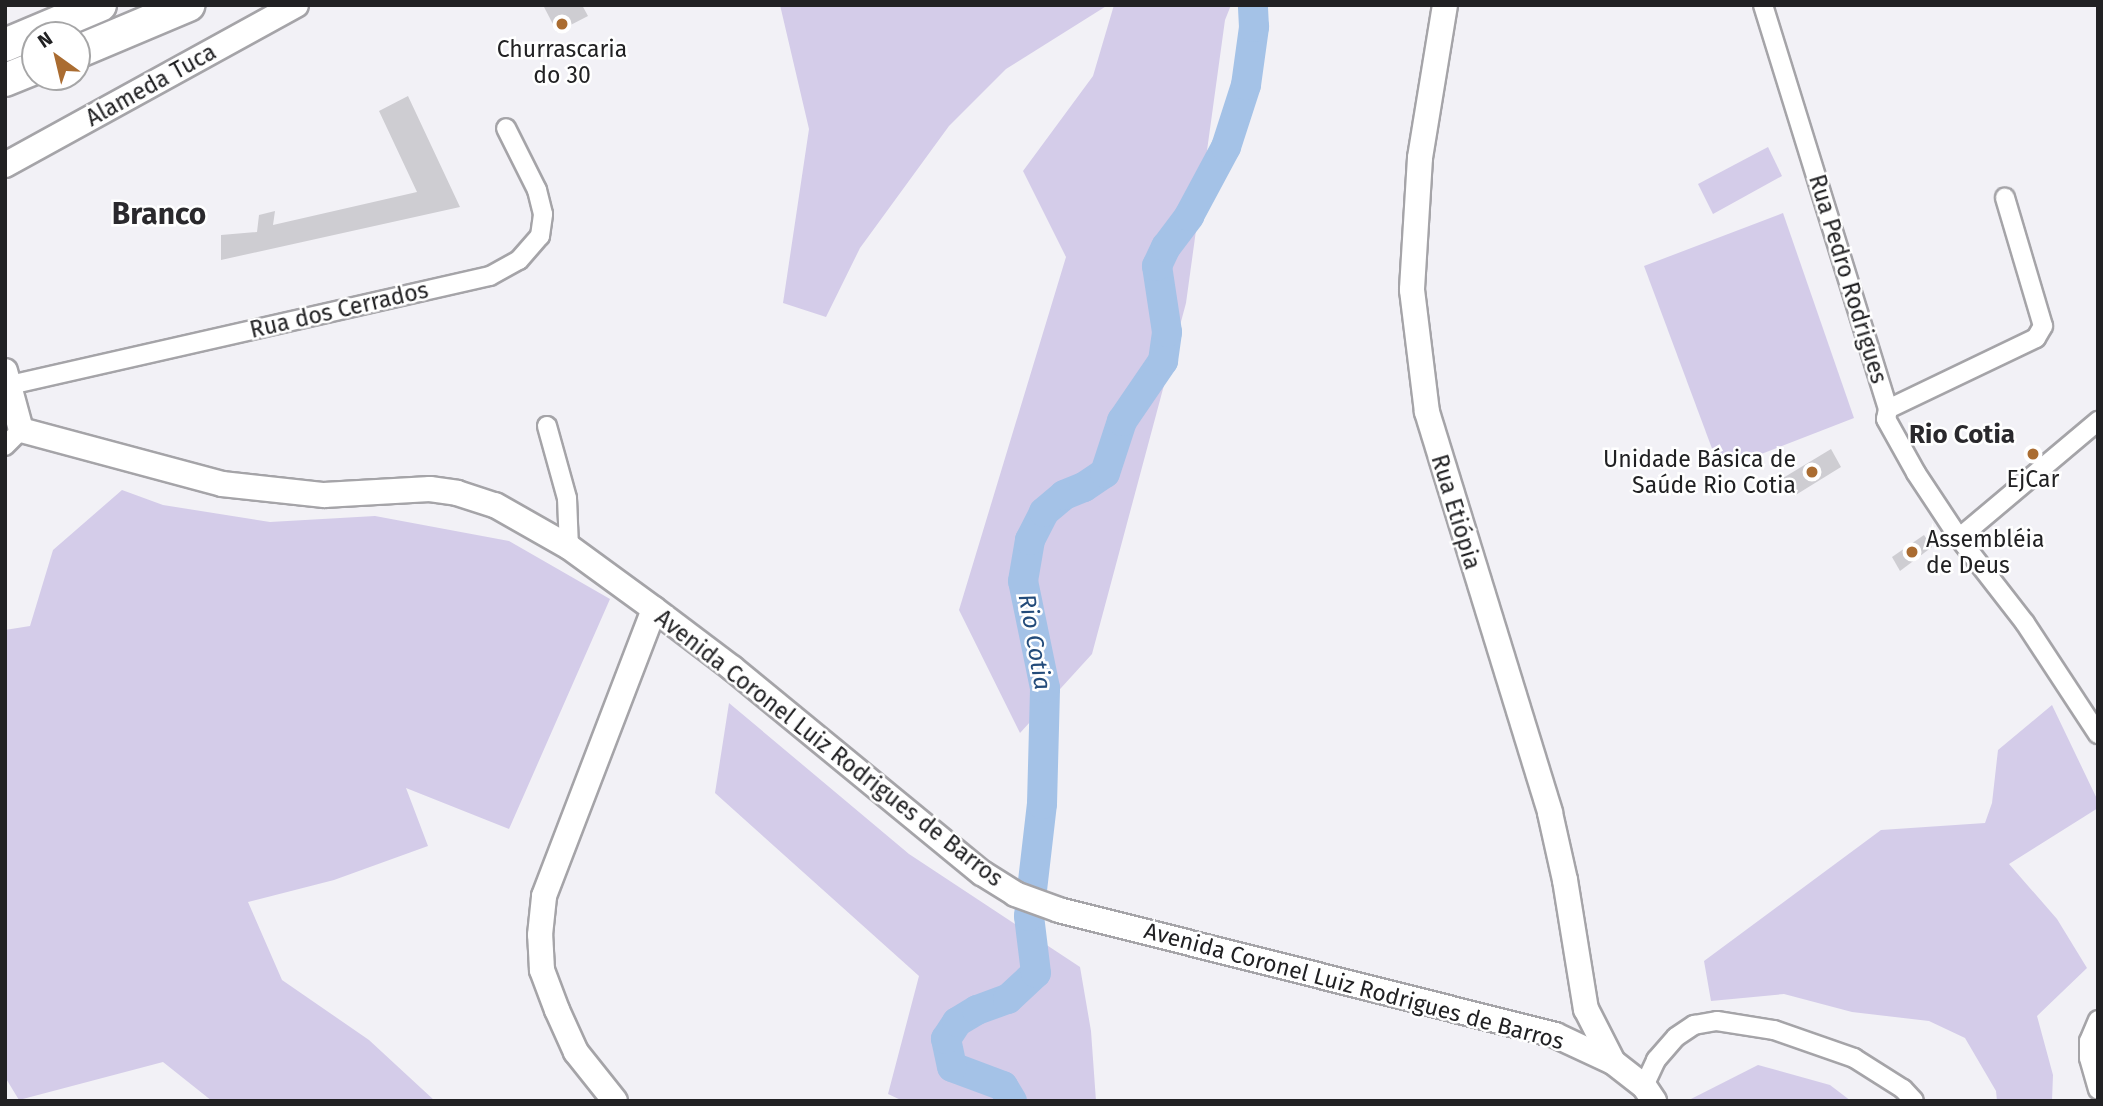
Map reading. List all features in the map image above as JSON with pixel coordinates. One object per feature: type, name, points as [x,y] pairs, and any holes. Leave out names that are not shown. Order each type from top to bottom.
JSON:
[{"type":"highway","points":[[5,46],[100,5]]},
{"type":"highway","points":[[91,46],[188,5]]},
{"type":"street","name":"Alameda Tuca","points":[[9,161],[296,5]]},
{"type":"street","name":"Rua Etiópia","points":[[1445,5],[1420,158],[1412,290],[1427,412],[1550,813],[1565,880],[1586,1009],[1613,1062]]},
{"type":"street","name":"Rua Pedro Rodrigues","points":[[1763,5],[1888,409],[1886,419],[1916,473],[1959,538],[2025,623],[2098,734]]},
{"type":"street","name":"Rua dos Cerrados","points":[[8,378],[490,276],[519,260],[540,236],[542,225],[543,214],[537,190],[506,128]]},
{"type":"street","points":[[1888,409],[2036,338],[2043,326],[2005,198]]},
{"type":"street","points":[[8,378],[13,438]]},
{"type":"street","points":[[1959,538],[2098,421]]},
{"type":"street","points":[[547,426],[567,498],[569,547]]},
{"type":"street","name":"Avenida Coronel Luiz Rodrigues de Barros","points":[[13,438],[222,484],[324,495],[430,489],[457,493],[495,505],[569,547],[732,667],[982,873],[1016,894],[1059,910],[1555,1035],[1613,1062],[1649,1093]]},
{"type":"street","points":[[615,1101],[576,1052],[557,1010],[542,970],[540,935],[544,896],[654,609]]},
{"type":"street","points":[[1555,1035],[1572,1026],[1586,1009]]},
{"type":"street","points":[[2098,1020],[2089,1041],[2089,1058],[2098,1090]]},
{"type":"street","points":[[1649,1093],[1656,1060],[1676,1037],[1694,1025],[1717,1021],[1773,1030],[1854,1058],[1903,1089],[1914,1101]]},
{"type":"shaded area","points":[[780,5],[1108,5],[1006,69],[949,126],[860,248],[826,317],[783,303],[809,129]]},
{"type":"shaded area","points":[[1114,5],[1231,5],[1225,20],[1186,303],[1092,654],[1020,733],[959,610],[1066,257],[1023,171],[1093,76]]},
{"type":"shaded area","points":[[1768,147],[1782,176],[1713,214],[1698,184]]},
{"type":"shaded area","points":[[1783,213],[1854,418],[1720,470],[1644,266]]},
{"type":"shaded area","points":[[122,490],[163,505],[270,522],[375,516],[509,541],[610,599],[509,829],[406,788],[428,846],[334,880],[248,902],[282,980],[369,1040],[435,1101],[212,1101],[163,1062],[19,1100],[5,1077],[5,630],[30,626],[53,550]]},
{"type":"shaded area","points":[[729,703],[909,854],[1080,967],[1091,1031],[1096,1101],[903,1101],[888,1094],[919,976],[715,793]]},
{"type":"shaded area","points":[[2052,705],[2098,801],[2098,808],[2009,864],[2057,919],[2087,968],[2037,1016],[2053,1075],[2052,1101],[1997,1101],[1996,1091],[1965,1038],[1929,1021],[1852,1012],[1784,994],[1711,1001],[1704,961],[1881,830],[1985,823],[1992,803],[1998,750]]},
{"type":"shaded area","points":[[1758,1065],[1830,1085],[1851,1101],[1687,1101]]},
{"type":"building","name":"Churrascaria do 30","points":[[543,5],[582,5],[588,16],[557,32]]},
{"type":"building","points":[[408,96],[460,207],[221,260],[221,235],[257,232],[259,215],[275,211],[273,225],[417,192],[379,111]]},
{"type":"building","name":"Unidade Básica de Saúde Rio Cotia","points":[[1831,449],[1841,467],[1794,496],[1783,478]]},
{"type":"building","name":"Assembléia de Deus","points":[[1924,535],[1932,547],[1900,571],[1892,557]]},
{"type":"waterway","name":"Rio Cotia","points":[[1012,1101],[1003,1086],[952,1067],[946,1039],[957,1022],[977,1010],[1008,999],[1036,973],[1029,916],[1042,804],[1045,688],[1023,581],[1030,540],[1044,512],[1064,495],[1084,487],[1105,473],[1122,421],[1163,361],[1167,332],[1157,266],[1166,247],[1189,216],[1226,147],[1246,85],[1254,27],[1253,5]]},
{"type":"place","name":"Churrascaria do 30","points":[[562,24]]},
{"type":"place","name":"EjCar","points":[[2033,454]]},
{"type":"place","name":"Unidade Básica de Saúde Rio Cotia","points":[[1812,472]]},
{"type":"place","name":"Assembléia de Deus","points":[[1912,552]]},
{"type":"district","name":"Branco","points":[[159,214]]},
{"type":"district","name":"Rio Cotia","points":[[1962,435]]}]
